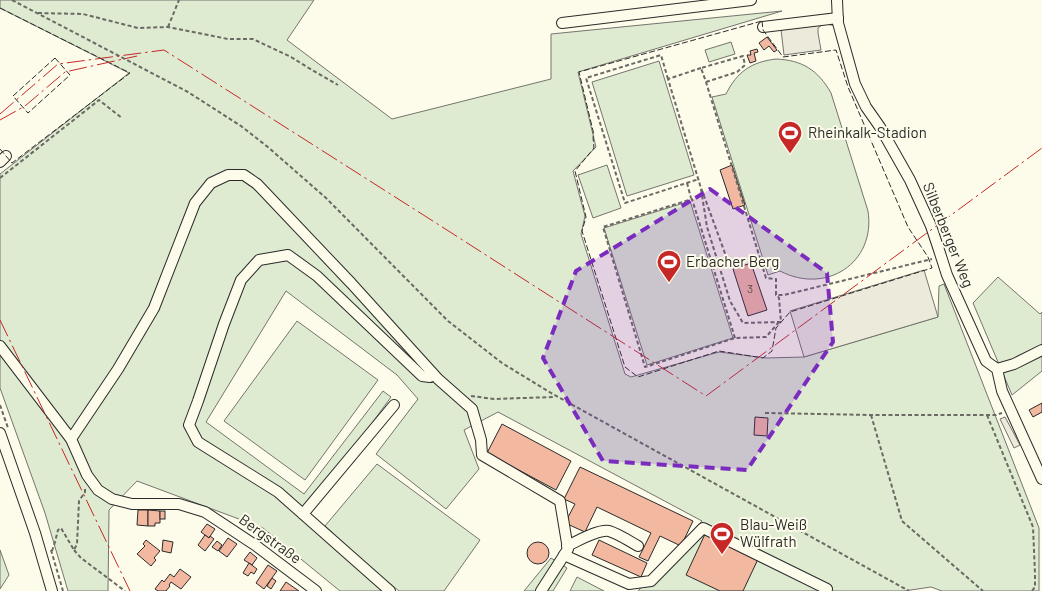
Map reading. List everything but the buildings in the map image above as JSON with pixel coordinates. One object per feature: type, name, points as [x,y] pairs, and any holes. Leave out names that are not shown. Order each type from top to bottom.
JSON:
[{"type":"street","points":[[562,23],[751,0]]},
{"type":"street","name":"Silberberger Weg","points":[[837,0],[838,23],[855,84],[866,107],[910,180],[931,226],[946,275],[978,347],[986,361],[997,369],[1002,391],[1042,479]]},
{"type":"street","points":[[763,27],[838,18]]},
{"type":"street","points":[[71,439],[118,370],[154,308],[195,204],[211,183],[228,175],[244,175],[257,184],[351,283],[432,373],[472,409],[481,440],[482,455],[560,501],[566,550]]},
{"type":"street","points":[[390,591],[278,492],[198,442],[189,425],[237,288],[241,280],[259,260],[288,255],[317,276],[422,376],[430,378],[432,373]]},
{"type":"street","name":"Bergstraße","points":[[0,346],[71,439],[87,475],[98,490],[112,499],[132,504],[179,504],[205,512],[255,545],[316,591]]},
{"type":"street","points":[[997,369],[1014,364],[1042,350]]},
{"type":"street","points":[[303,514],[394,405]]},
{"type":"street","points":[[0,433],[52,591]]},
{"type":"street","points":[[566,550],[629,584],[651,581],[703,528],[827,589]]},
{"type":"street","points":[[541,591],[566,550],[590,535],[604,531],[610,532],[638,546]]},
{"type":"path","points":[[12,0],[188,92],[270,148],[326,198],[448,321],[502,363],[556,397],[909,591]]},
{"type":"path","points":[[168,27],[180,0]]},
{"type":"path","points":[[35,13],[83,14],[138,28],[168,27],[228,39],[253,39],[291,57],[338,85]]},
{"type":"path","points":[[699,181],[687,183],[625,203],[586,78],[661,55],[699,181],[730,267]]},
{"type":"path","points":[[668,79],[743,56],[745,65],[736,72],[706,82]]},
{"type":"path","points":[[692,199],[603,227],[645,367],[735,338],[766,337],[781,322],[779,298],[776,295],[776,279],[766,278],[701,68]]},
{"type":"path","points":[[0,178],[99,100],[122,118]]},
{"type":"path","points":[[699,181],[708,227],[730,301],[743,323],[779,322]]},
{"type":"path","points":[[687,183],[735,338]]},
{"type":"path","points":[[777,295],[784,295],[942,257]]},
{"type":"path","points":[[456,395],[494,399],[556,397]]},
{"type":"path","points":[[765,413],[996,415],[1010,410]]},
{"type":"path","points":[[871,415],[902,521],[983,591]]},
{"type":"path","points":[[987,415],[1033,527],[1035,587],[1032,591]]},
{"type":"path","points":[[74,550],[77,544],[79,501],[85,492],[87,475]]},
{"type":"path","points":[[55,542],[58,530],[61,528],[74,550],[86,563],[125,591]]},
{"type":"highlighted area","points":[[710,189],[827,273],[833,342],[747,470],[603,461],[543,358],[576,271]]},
{"type":"green space","points":[[0,0],[314,0],[287,40],[392,119],[551,79],[551,34],[782,11],[578,72],[596,147],[573,171],[585,216],[581,234],[625,374],[631,377],[719,352],[766,358],[804,357],[938,317],[939,286],[944,284],[1039,528],[1039,591],[942,591],[931,587],[904,591],[638,591],[702,521],[498,412],[464,430],[479,469],[446,509],[376,454],[418,399],[397,375],[286,291],[206,422],[304,494],[383,391],[391,397],[302,519],[386,591],[340,591],[263,528],[137,481],[109,510],[108,591],[68,591],[45,513],[0,388],[0,174],[129,73],[0,8]]},
{"type":"green space","points":[[731,42],[735,54],[709,62],[705,50]]},
{"type":"green space","name":"Rheinkalk-Stadion","points":[[776,59],[801,64],[815,72],[831,93],[868,211],[868,229],[864,246],[856,259],[844,270],[830,276],[814,279],[797,277],[780,271],[768,275],[712,97],[726,94],[730,86],[746,69],[767,60]]},
{"type":"green space","points":[[659,61],[694,175],[627,196],[592,82]]},
{"type":"green space","points":[[607,165],[621,208],[593,218],[578,175]]},
{"type":"green space","name":"Erbacher Berg","points":[[690,201],[733,338],[647,365],[604,228]]},
{"type":"green space","points":[[998,277],[1040,314],[1042,312],[1042,371],[1012,395],[973,303]]},
{"type":"green space","points":[[297,321],[378,380],[305,480],[224,421]]},
{"type":"green space","points":[[377,464],[480,540],[444,591],[399,591],[375,572],[325,526]]},
{"type":"green space","points":[[0,550],[9,575],[0,589]]},
{"type":"green space","points":[[551,558],[567,568],[553,591],[524,591]]},
{"type":"green space","points":[[577,577],[604,591],[570,591]]},
{"type":"shaded area","points":[[834,13],[836,26],[826,24],[818,28],[821,50],[784,55],[780,21]]},
{"type":"shaded area","points":[[924,270],[938,317],[804,357],[790,311]]},
{"type":"shaded area","points":[[1005,417],[1020,445],[1014,448],[1000,419]]},
{"type":"fence","points":[[0,8],[130,73],[12,163],[0,149]]},
{"type":"fence","points":[[762,21],[763,30],[783,57],[836,50],[848,87],[908,227],[928,257],[932,268],[790,312],[776,328],[772,351],[763,358],[719,351],[638,377],[625,367],[582,231],[586,217],[575,171],[594,148],[594,135],[579,72],[762,21]]},
{"type":"fence","points":[[55,58],[70,75],[28,113],[13,96],[55,58]]},
{"type":"power","points":[[0,114],[58,64],[164,50],[706,396],[1042,148]]},
{"type":"power","points":[[0,120],[25,106],[65,72],[137,56]]},
{"type":"power","points":[[0,320],[130,591]]},
{"type":"place","name":"Rheinkalk-Stadion","points":[[790,154]]},
{"type":"place","name":"Erbacher Berg","points":[[669,283]]},
{"type":"place","name":"Blau-Weiß Wülfrath","points":[[722,555]]}]
